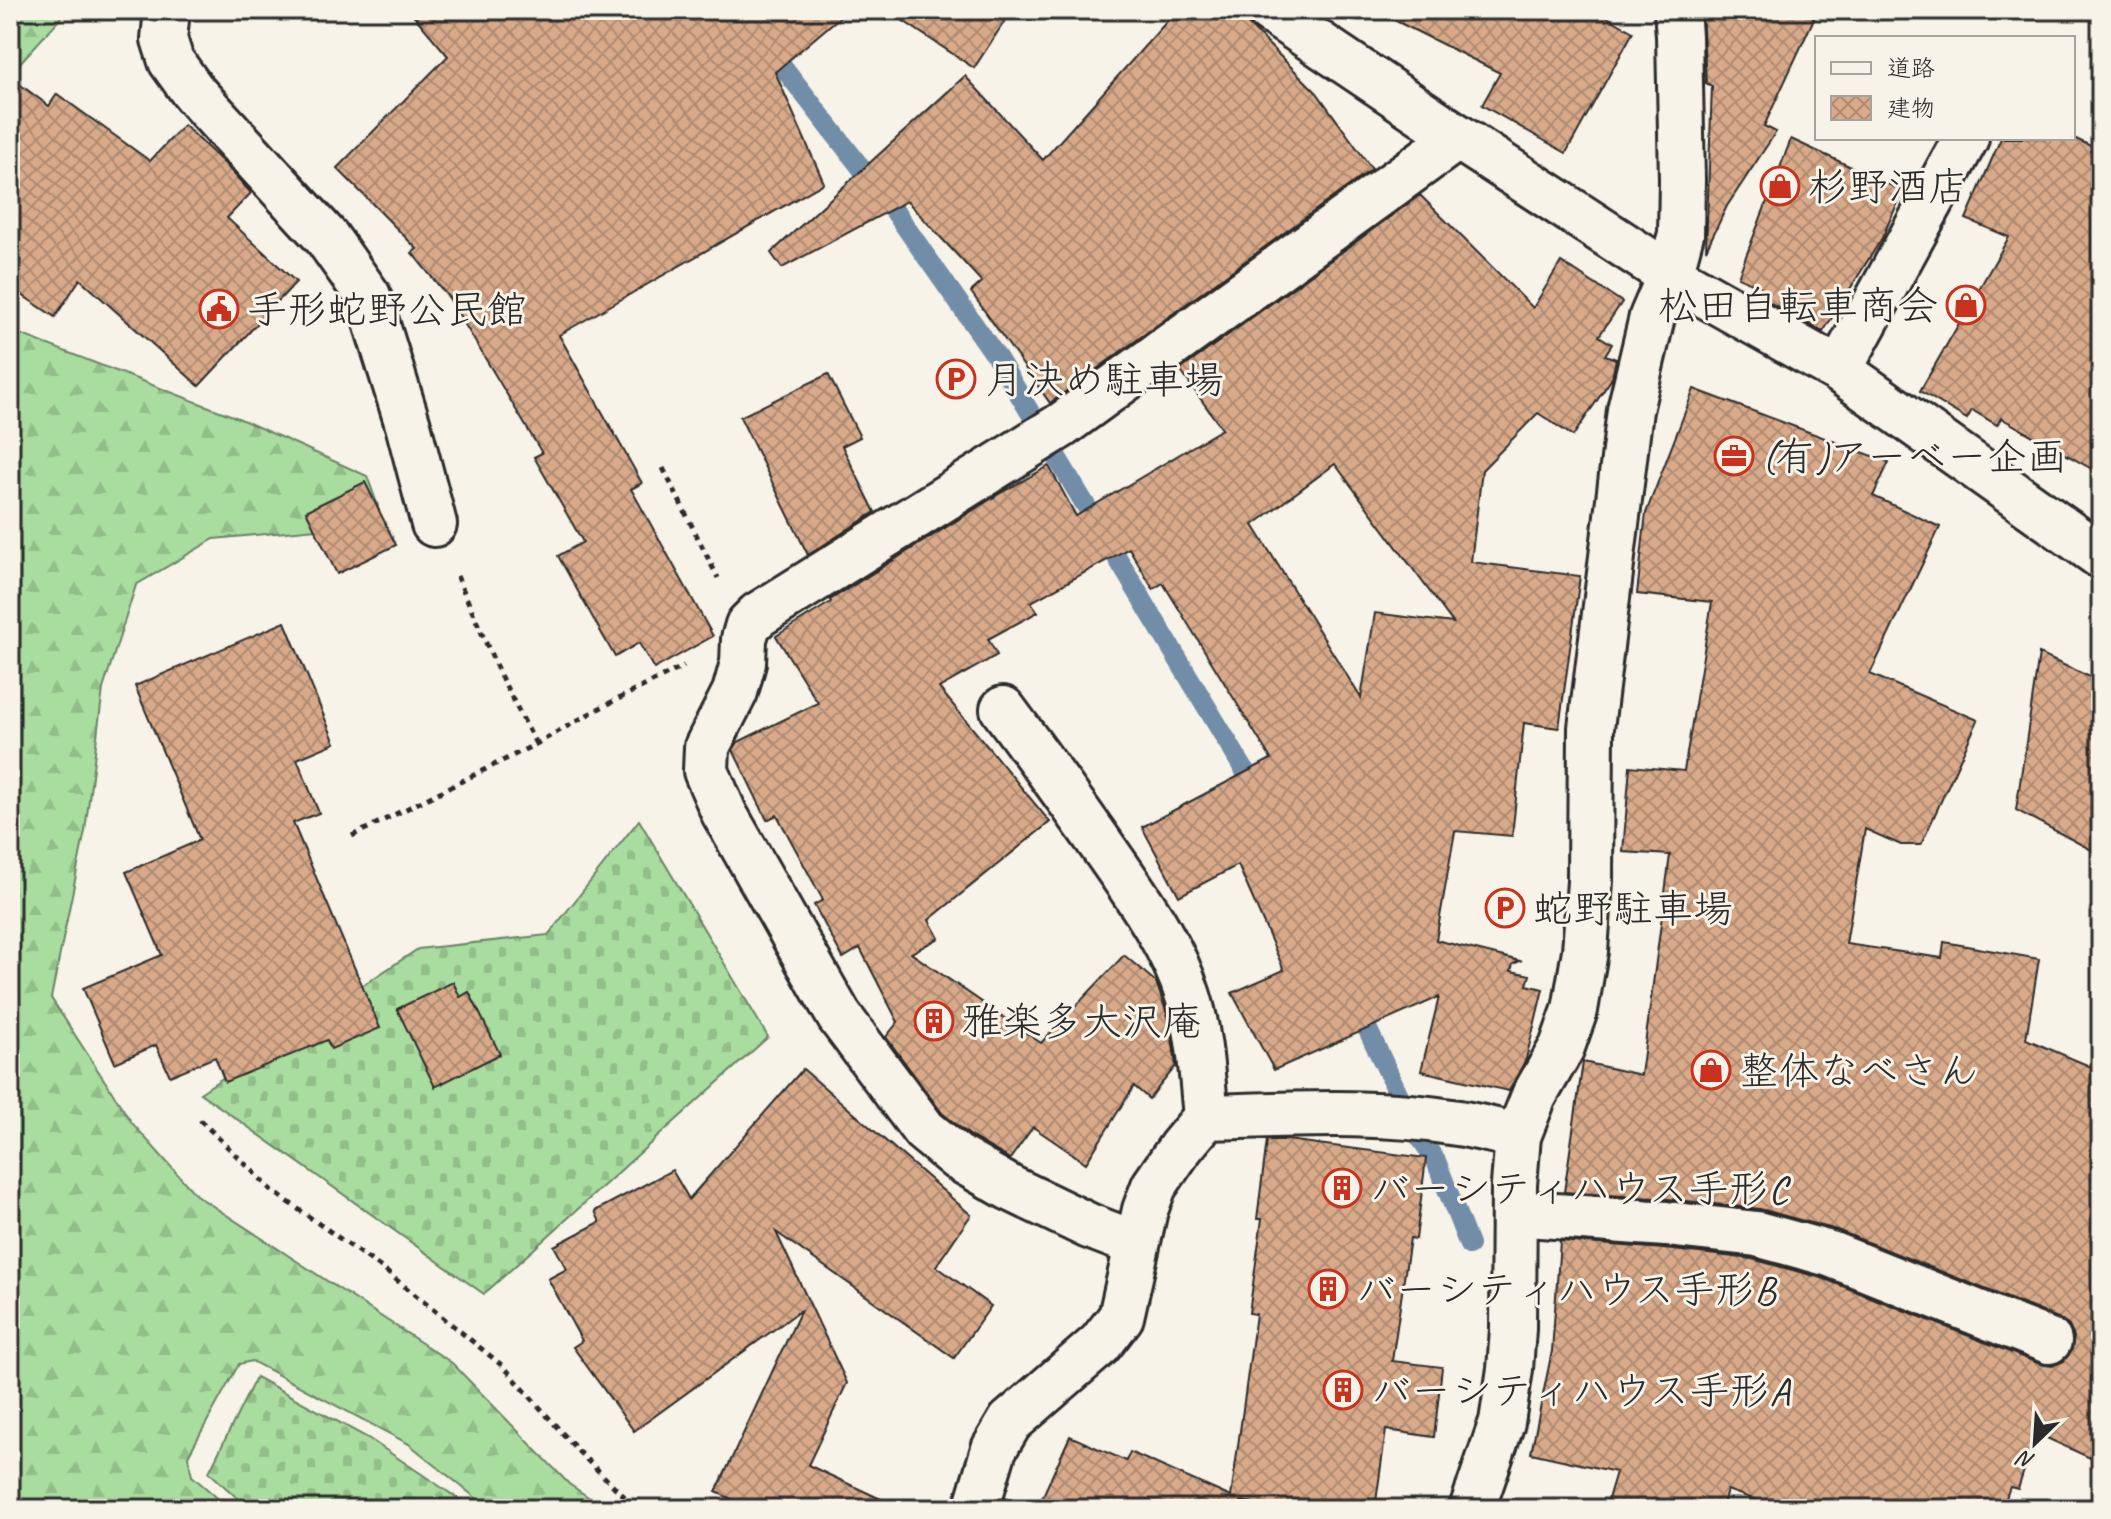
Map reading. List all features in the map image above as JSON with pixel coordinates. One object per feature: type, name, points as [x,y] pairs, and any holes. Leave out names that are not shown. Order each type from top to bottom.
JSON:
[{"type":"street","points":[[167,10],[164,39],[171,61],[194,93],[327,238],[368,296],[408,425],[434,524]]},
{"type":"street","points":[[1269,10],[1670,275],[1839,370],[2101,556]]},
{"type":"street","points":[[1472,1509],[1502,1422],[1510,1369],[1518,1136],[1534,1096],[1562,1047],[1575,1010],[1583,966],[1590,881],[1591,728],[1630,410],[1652,317],[1670,275],[1681,234],[1677,10]]},
{"type":"street","points":[[1136,1244],[1089,1226],[1010,1188],[958,1158],[924,1130],[839,1016],[724,813],[706,771],[707,747],[735,692],[748,625],[758,615],[1062,425],[1458,137]]},
{"type":"street","points":[[1839,370],[1965,140]]},
{"type":"street","points":[[976,1509],[994,1449],[1010,1422],[1100,1344],[1121,1317],[1136,1244],[1154,1186],[1206,1117],[1189,998],[1173,956],[1129,884],[1003,709]]},
{"type":"street","points":[[1206,1117],[1378,1115],[1457,1123],[1518,1136]]},
{"type":"street","points":[[1514,1213],[1757,1234],[1830,1254],[2049,1341]]},
{"type":"path","points":[[352,836],[741,639],[748,625],[731,605],[663,468]]},
{"type":"path","points":[[434,524],[499,673],[536,744]]},
{"type":"path","points":[[200,1120],[274,1192],[383,1269],[504,1367],[579,1452],[637,1509]]},
{"type":"green space","points":[[10,10],[68,10],[10,74]]},
{"type":"green space","points":[[10,325],[17,333],[238,418],[367,476],[378,506],[357,525],[214,539],[136,585],[103,689],[85,831],[51,998],[132,1123],[196,1195],[452,1363],[569,1484],[606,1509],[478,1509],[477,1499],[409,1444],[252,1361],[239,1364],[188,1456],[192,1476],[230,1509],[10,1509]]},
{"type":"green space","points":[[639,820],[768,1037],[484,1294],[200,1093],[418,949],[548,935]]},
{"type":"green space","points":[[256,1377],[368,1438],[466,1504],[461,1509],[249,1509],[209,1472]]},
{"type":"building","points":[[409,10],[848,10],[775,72],[824,183],[559,335],[642,483],[631,489],[713,636],[654,669],[639,643],[615,657],[558,556],[583,542],[534,457],[542,453],[449,298],[412,253],[417,249],[337,168],[448,56]]},
{"type":"building","points":[[887,10],[1012,10],[974,68]]},
{"type":"building","points":[[1177,10],[1234,10],[1317,93],[1372,169],[1050,403],[971,292],[982,282],[907,201],[782,268],[771,253],[965,76],[1043,160]]},
{"type":"building","points":[[1374,10],[1595,10],[1633,32],[1566,153],[1482,105],[1500,73]]},
{"type":"building","points":[[1702,10],[1818,10],[1764,126],[1776,132],[1727,206],[1706,250],[1712,86],[1706,83]]},
{"type":"building","points":[[10,77],[49,106],[57,94],[150,161],[184,125],[251,193],[227,218],[296,282],[199,386],[80,279],[55,317],[10,287]]},
{"type":"building","points":[[2075,138],[2101,151],[2101,474],[2001,418],[1997,425],[1972,410],[1967,419],[1920,391],[2009,237],[1966,219],[2000,140]]},
{"type":"building","points":[[1791,139],[1903,191],[1882,238],[1823,332],[1756,295],[1761,287],[1738,277]]},
{"type":"building","points":[[1420,195],[1533,308],[1561,262],[1622,302],[1599,336],[1612,344],[1605,355],[1616,359],[1612,378],[1573,436],[1538,413],[1482,470],[1471,562],[1580,576],[1559,728],[1524,723],[1512,836],[1455,831],[1436,940],[1520,961],[1513,964],[1511,971],[1530,975],[1527,985],[1543,989],[1526,1059],[1509,1091],[1421,1071],[1439,997],[1274,1070],[1232,993],[1284,970],[1238,865],[1179,896],[1142,827],[1271,759],[1163,583],[1153,589],[1129,548],[1031,602],[1038,612],[988,639],[997,655],[939,688],[1050,822],[929,920],[939,938],[911,953],[1041,1043],[1124,955],[1156,982],[1173,1044],[1176,1066],[1149,1099],[1134,1086],[1086,1163],[1033,1127],[1010,1159],[972,1137],[942,1113],[886,1037],[898,1022],[860,948],[843,958],[814,905],[823,900],[777,815],[767,820],[733,750],[738,742],[818,703],[776,636],[830,600],[1049,466],[1076,516],[1222,429],[1180,370]],"holes":[[[1335,464],[1453,623],[1375,613],[1361,698],[1253,525]]]},
{"type":"building","points":[[828,374],[860,437],[842,446],[875,512],[808,555],[740,417]]},
{"type":"building","points":[[1694,389],[1889,462],[1873,496],[1940,527],[1870,674],[1978,720],[1921,845],[1901,845],[1865,829],[1846,944],[1942,958],[1944,942],[2039,959],[2026,1039],[2101,1071],[2101,1463],[2036,1433],[2018,1489],[2010,1487],[2002,1509],[1782,1509],[1727,1490],[1722,1509],[1605,1509],[1616,1472],[1531,1453],[1552,1351],[1560,1241],[1752,1259],[1822,1278],[2040,1364],[2052,1366],[2064,1361],[2072,1349],[2074,1337],[2069,1326],[2058,1318],[1837,1230],[1760,1209],[1564,1192],[1583,1062],[1641,1075],[1670,855],[1623,852],[1630,766],[1684,771],[1712,602],[1637,594],[1646,513]]},
{"type":"building","points":[[365,482],[396,545],[337,574],[306,511]]},
{"type":"building","points":[[285,622],[335,743],[297,759],[319,813],[293,823],[380,1028],[331,1049],[327,1040],[225,1082],[215,1057],[170,1076],[156,1045],[115,1063],[83,988],[162,955],[126,872],[200,840],[135,686]]},
{"type":"building","points":[[2039,654],[2101,682],[2101,855],[2016,810]]},
{"type":"building","points":[[453,982],[460,997],[469,992],[500,1054],[435,1087],[397,1009]]},
{"type":"building","points":[[803,1069],[971,1215],[936,1266],[991,1306],[954,1358],[776,1232],[847,1383],[808,1465],[902,1509],[753,1509],[716,1492],[801,1310],[634,1431],[573,1347],[582,1341],[548,1279],[567,1269],[554,1246],[600,1222],[595,1211],[672,1170],[689,1199]]},
{"type":"building","points":[[1267,1140],[1426,1158],[1416,1239],[1410,1238],[1392,1361],[1442,1367],[1434,1437],[1386,1430],[1375,1509],[1293,1509],[1240,1501],[1257,1509],[1037,1509],[1070,1436],[1126,1461],[1130,1452],[1231,1497],[1256,1314],[1249,1313],[1262,1219],[1257,1219]]},
{"type":"waterway","points":[[739,10],[893,209],[998,359],[1260,796]]},
{"type":"waterway","points":[[1357,1007],[1417,1133],[1436,1161],[1469,1245]]},
{"type":"place","name":"杉野酒店","points":[[1780,186]]},
{"type":"place","name":"松田自転車商会","points":[[1966,305]]},
{"type":"place","name":"手形蛇野公民館","points":[[219,309]]},
{"type":"place","name":"月決め駐車場","points":[[956,379]]},
{"type":"place","name":"(有)アーベー企画","points":[[1734,456]]},
{"type":"place","name":"蛇野駐車場","points":[[1505,908]]},
{"type":"place","name":"雅楽多大沢庵","points":[[934,1021]]},
{"type":"place","name":"整体なべさん","points":[[1711,1070]]},
{"type":"place","name":"バーシティハウス手形C","points":[[1342,1188]]},
{"type":"place","name":"バーシティハウス手形B","points":[[1328,1289]]},
{"type":"place","name":"バーシティハウス手形A","points":[[1343,1390]]}]
